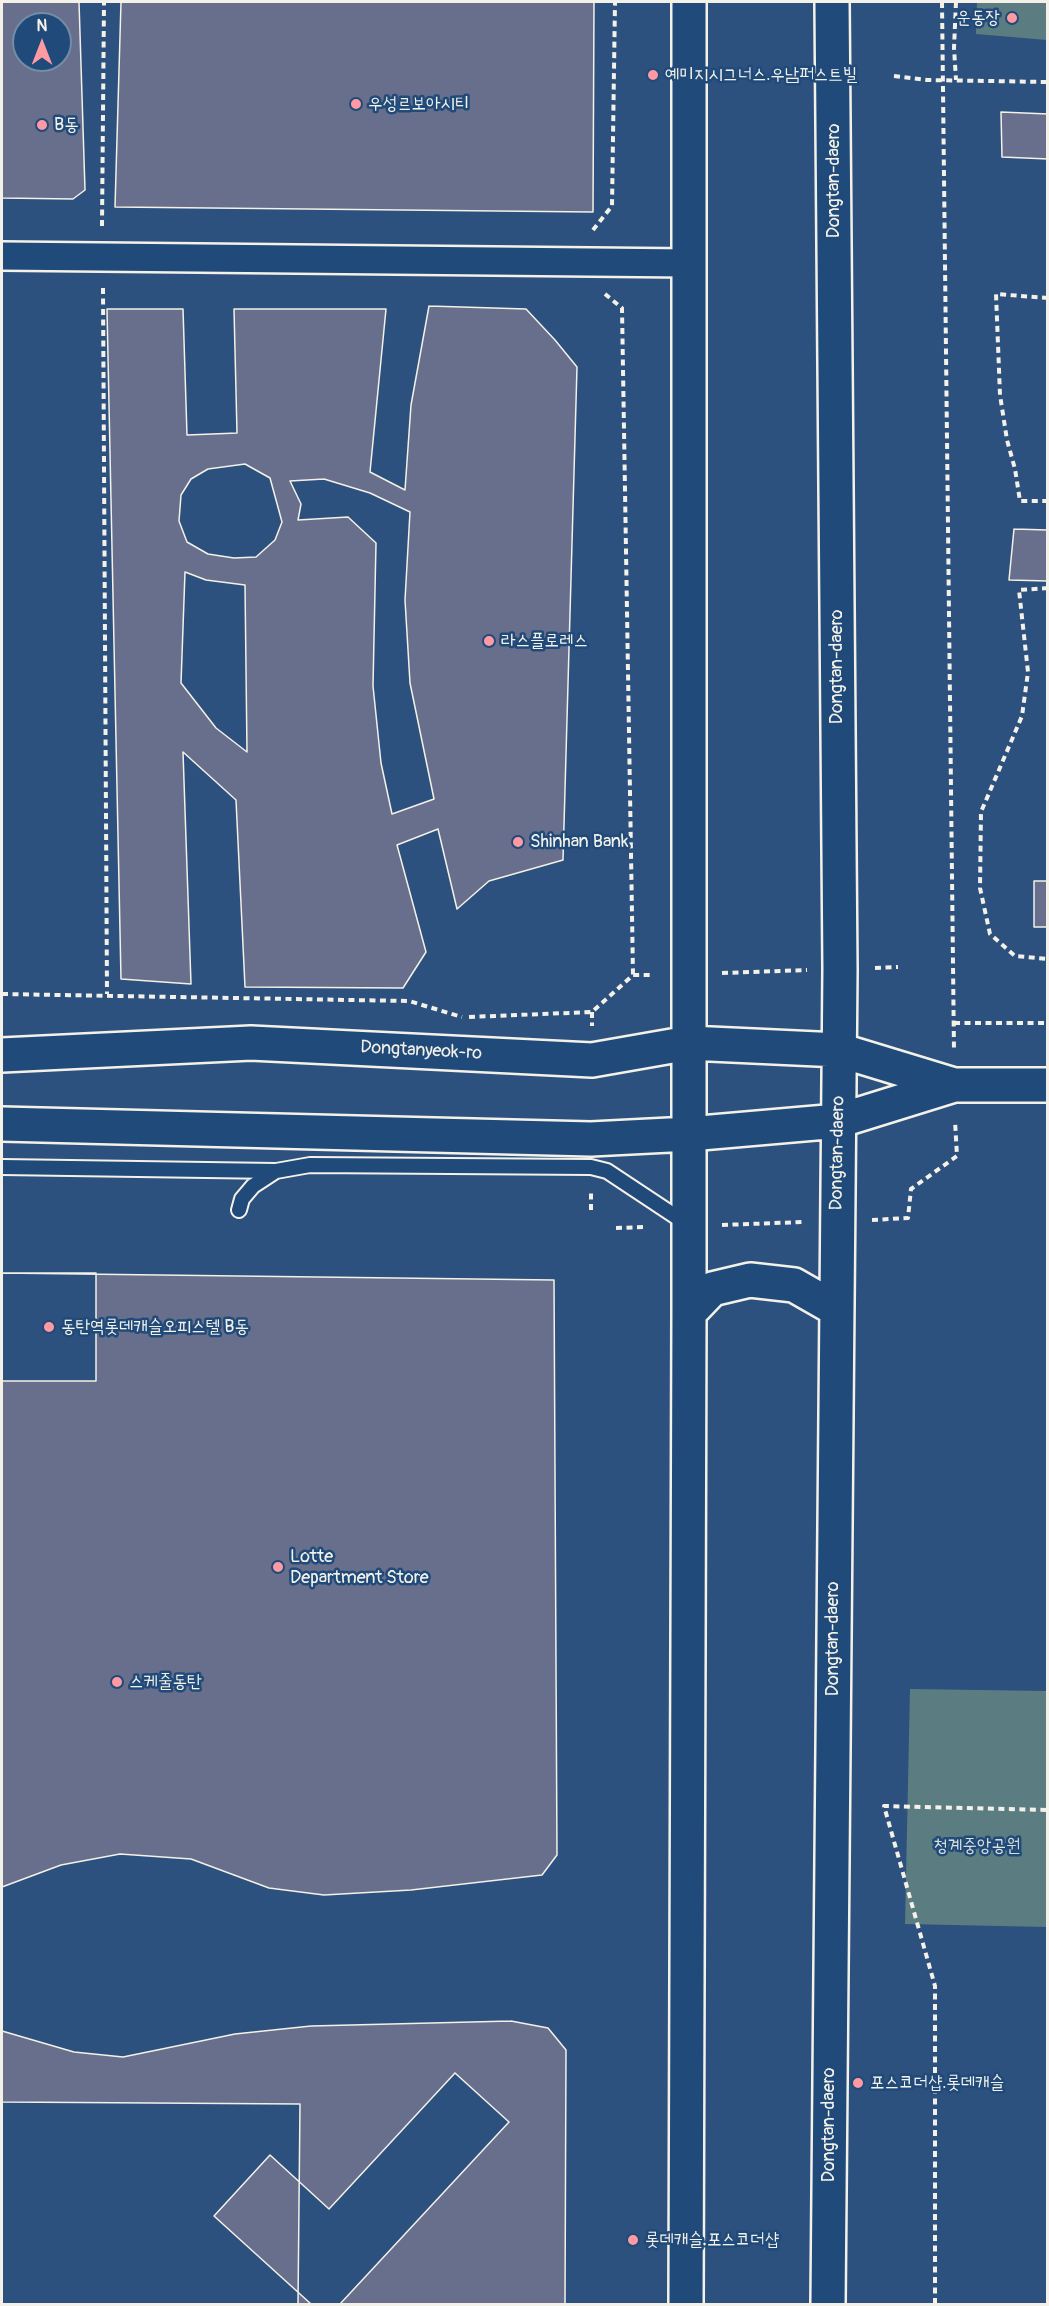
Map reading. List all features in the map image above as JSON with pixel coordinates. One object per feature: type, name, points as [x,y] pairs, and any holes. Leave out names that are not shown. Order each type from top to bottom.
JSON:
[{"type":"main road","points":[[686,2304],[689,2]]},
{"type":"main road","name":"Dongtan-daero","points":[[828,2304],[840,969],[832,2]]},
{"type":"main road","name":"Dongtanyeok-ro","points":[[2,1055],[251,1042],[592,1060],[688,1042],[839,1050],[954,1085]]},
{"type":"main road","points":[[2,1124],[591,1139],[689,1134],[838,1121],[954,1085],[1047,1085]]},
{"type":"main road","points":[[689,1313],[711,1289],[750,1280],[794,1285],[836,1309]]},
{"type":"street","points":[[2,256],[689,263]]},
{"type":"lane","points":[[2,1167],[276,1171],[310,1165],[591,1167],[607,1171],[689,1226]]},
{"type":"lane","points":[[239,1210],[242,1199],[254,1186],[276,1171]]},
{"type":"path","points":[[102,229],[104,2]]},
{"type":"path","points":[[585,230],[593,230],[612,206],[615,2]]},
{"type":"path","points":[[942,2],[954,1023],[1047,1023]]},
{"type":"path","points":[[956,2],[954,48],[956,80]]},
{"type":"path","points":[[894,76],[942,80],[1047,82]]},
{"type":"path","points":[[103,284],[106,994]]},
{"type":"path","points":[[2,994],[410,1001],[462,1017],[592,1012],[633,975],[622,308],[597,288]]},
{"type":"path","points":[[1047,298],[996,294],[1000,395],[1020,501],[1047,501]]},
{"type":"path","points":[[1047,588],[1020,590],[1028,672],[1022,716],[981,812],[980,888],[990,934],[1015,956],[1047,959]]},
{"type":"path","points":[[688,974],[898,967]]},
{"type":"path","points":[[592,1012],[592,1032]]},
{"type":"path","points":[[908,1218],[911,1190],[957,1156],[955,1136]]},
{"type":"path","points":[[591,1195],[591,1210]]},
{"type":"path","points":[[616,1228],[837,1222]]},
{"type":"path","points":[[935,2304],[935,1986],[884,1806],[1047,1810]]},
{"type":"green space","name":"운동장","points":[[977,2],[1047,2],[1047,40],[976,34]]},
{"type":"green space","name":"청계중앙공원","points":[[910,1689],[1047,1691],[1047,1927],[905,1924]]},
{"type":"building","name":"B동","points":[[2,2],[79,2],[85,190],[73,199],[2,198]]},
{"type":"building","name":"우성르보아시티","points":[[121,2],[594,2],[593,212],[115,207]]},
{"type":"building","points":[[1001,112],[1048,114],[1048,159],[1002,157]]},
{"type":"building","name":"라스플로레스","points":[[429,306],[526,309],[577,367],[563,860],[489,881],[457,909],[438,829],[397,845],[426,952],[403,988],[245,987],[236,800],[183,752],[191,984],[121,979],[107,309],[183,309],[187,435],[237,433],[234,309],[386,309],[370,472],[405,490],[411,405]],"holes":[[[245,464],[270,478],[282,522],[275,540],[256,557],[234,558],[208,554],[187,542],[179,521],[181,495],[191,479],[208,469]],[[324,479],[370,493],[410,512],[405,600],[410,683],[434,799],[392,814],[381,763],[373,686],[376,543],[348,517],[298,520],[301,504],[290,481]],[[185,572],[206,580],[245,585],[247,752],[216,728],[181,683]]]},
{"type":"building","points":[[1014,529],[1048,530],[1048,581],[1009,580]]},
{"type":"building","points":[[1034,881],[1048,881],[1048,927],[1034,927]]},
{"type":"building","name":"Lotte Department Store","points":[[2,1273],[554,1280],[557,1855],[542,1875],[411,1890],[324,1895],[269,1888],[191,1859],[120,1854],[61,1865],[2,1887]]},
{"type":"building","name":"동탄역롯데캐슬오피스텔 B동","points":[[2,1273],[96,1273],[96,1381],[2,1381]]},
{"type":"building","points":[[511,2021],[548,2028],[566,2050],[565,2304],[298,2304],[300,2104],[2,2102],[2,2031],[74,2052],[123,2057],[235,2034],[311,2026]]},
{"type":"building","points":[[455,2073],[509,2122],[340,2304],[311,2304],[214,2216],[270,2155],[329,2209]]},
{"type":"place","name":"운동장","points":[[1012,18]]},
{"type":"place","name":"예미지시그너스.우남퍼스트빌","points":[[653,75]]},
{"type":"place","name":"우성르보아시티","points":[[356,104]]},
{"type":"place","name":"B동","points":[[42,125]]},
{"type":"place","name":"라스플로레스","points":[[489,641]]},
{"type":"place","name":"Shinhan Bank","points":[[518,842]]},
{"type":"place","name":"동탄역롯데캐슬오피스텔 B동","points":[[49,1327]]},
{"type":"place","name":"Lotte Department Store","points":[[278,1567]]},
{"type":"place","name":"스케줄동탄","points":[[117,1682]]},
{"type":"place","name":"포스코더샵.롯데캐슬","points":[[858,2083]]},
{"type":"place","name":"롯데캐슬.포스코더샵","points":[[633,2240]]}]
